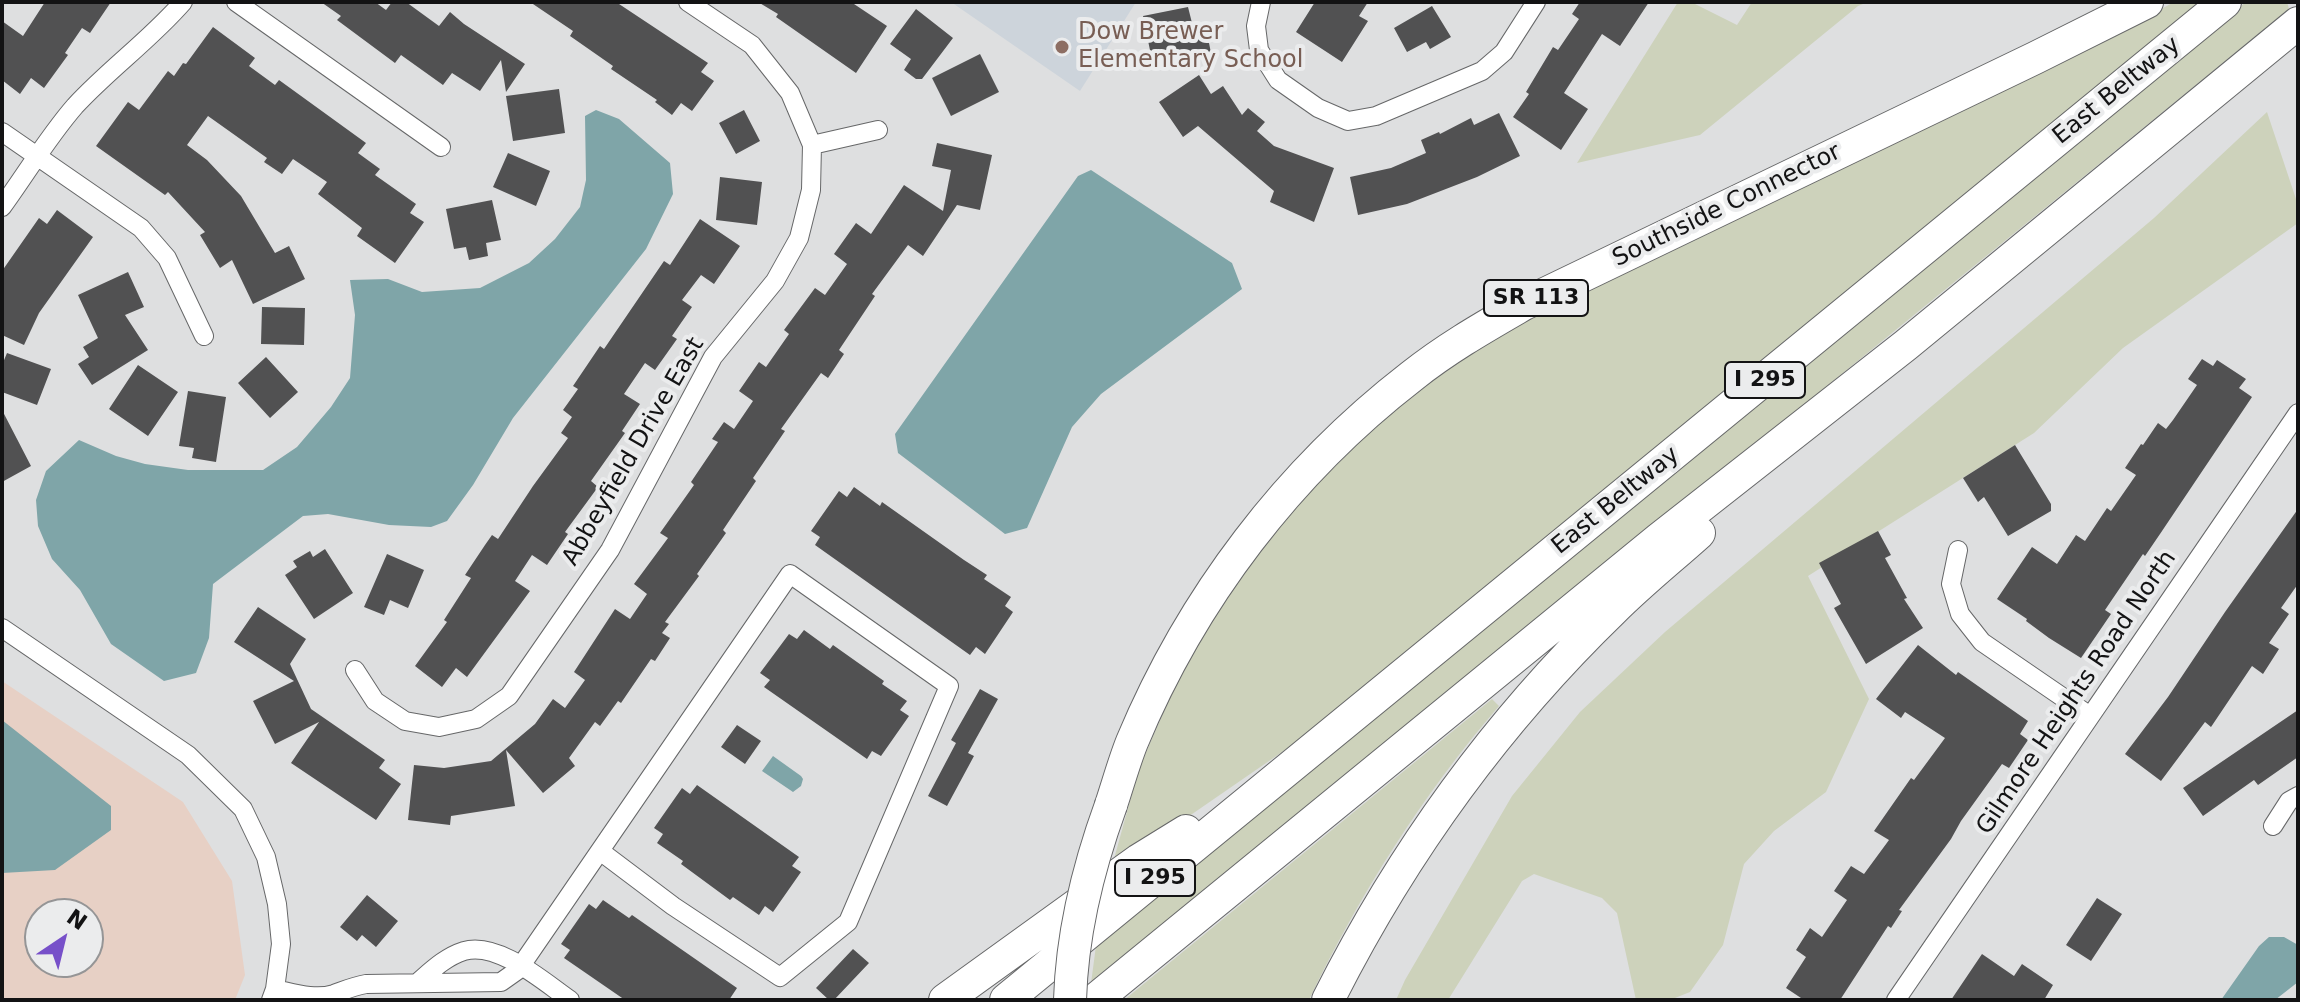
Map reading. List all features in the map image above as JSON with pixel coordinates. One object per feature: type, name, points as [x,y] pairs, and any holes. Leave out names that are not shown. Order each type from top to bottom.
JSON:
[{"type":"highway","name":"Southside Connector","points":[[1070,1000],[1081,905],[1096,846],[1131,744],[1167,667],[1206,600],[1265,520],[1302,475],[1341,436],[1413,375],[1471,335],[1524,304],[2147,2]]},
{"type":"highway","name":"East Beltway","points":[[1006,1000],[2225,2]]},
{"type":"highway","name":"I 295","points":[[1095,1000],[1659,539],[1906,345],[2298,23]]},
{"type":"highway","points":[[1328,1000],[1417,843],[1482,756],[1547,678],[1614,609],[1906,345]]},
{"type":"highway","points":[[945,1000],[1139,860],[1304,757]]},
{"type":"street","points":[[2,207],[74,108],[161,27],[183,2]]},
{"type":"street","points":[[236,2],[441,147]]},
{"type":"street","points":[[688,2],[752,45],[790,93],[812,145],[878,130]]},
{"type":"street","points":[[1261,2],[1256,26],[1259,50],[1278,80],[1318,108],[1348,121],[1376,116],[1482,71],[1504,52],[1536,2]]},
{"type":"street","points":[[2,132],[141,228],[167,258],[204,336]]},
{"type":"street","name":"Abbeyfield Drive East","points":[[355,670],[375,701],[405,721],[439,727],[476,719],[509,696],[610,550],[713,357],[775,281],[799,238],[811,190],[812,145]]},
{"type":"street","name":"Gilmore Heights Road North","points":[[1896,1000],[2298,413]]},
{"type":"street","points":[[1958,550],[1951,584],[1960,614],[1982,642],[2090,716]]},
{"type":"street","points":[[2,628],[188,755],[243,809],[266,857],[277,904],[281,944],[273,994],[311,996],[332,994],[351,986],[365,992],[417,983],[501,982],[520,966],[790,574],[949,686],[848,922],[780,977],[673,906],[600,851]]},
{"type":"street","points":[[2273,826],[2289,801],[2298,796]]},
{"type":"street","points":[[417,983],[443,961],[466,950],[488,951],[505,957],[570,1000]]},
{"type":"shaded area","name":"Dow Brewer Elementary School","points":[[951,2],[1136,2],[1080,91]]},
{"type":"shaded area","points":[[2,681],[183,802],[232,881],[245,975],[235,1000],[2,1000]]},
{"type":"green space","points":[[1678,2],[1691,2],[1737,25],[1752,2],[1868,2],[1858,6],[1700,135],[1577,163]]},
{"type":"green space","points":[[2174,2],[2206,2],[1298,741],[1111,870],[1139,768],[1180,675],[1225,595],[1309,488],[1417,389],[1504,330],[2082,53]]},
{"type":"green space","points":[[2246,2],[2287,2],[2289,9],[1090,991],[1097,938]]},
{"type":"green space","points":[[2267,112],[2298,205],[2298,223],[2123,348],[2034,433],[1808,576],[1869,699],[1826,792],[1774,831],[1744,864],[1723,945],[1690,992],[1670,1000],[1636,1000],[1617,913],[1602,898],[1534,874],[1522,881],[1448,1000],[1396,1000],[1512,796],[1580,712],[1665,632],[2154,218]]},
{"type":"green space","points":[[1492,699],[1499,706],[1444,774],[1394,847],[1349,922],[1309,1000],[1124,1000]]},
{"type":"water","points":[[596,110],[619,119],[670,163],[673,194],[646,249],[513,418],[473,485],[447,521],[431,527],[389,525],[328,514],[303,516],[213,584],[209,638],[196,673],[164,681],[111,644],[80,590],[52,559],[38,526],[36,500],[46,471],[79,440],[145,464],[188,470],[263,470],[297,447],[331,407],[350,378],[355,315],[350,280],[388,279],[422,292],[480,288],[529,263],[555,239],[580,207],[586,180],[585,116]]},
{"type":"water","points":[[1091,170],[1232,263],[1242,289],[1101,394],[1072,427],[1027,528],[1005,534],[898,453],[895,434],[1078,176]]},
{"type":"water","points":[[2,720],[111,806],[111,830],[55,870],[2,873]]},
{"type":"water","points":[[773,756],[803,779],[801,786],[793,792],[762,771]]},
{"type":"water","points":[[2269,937],[2284,937],[2298,945],[2298,982],[2275,1000],[2221,1000],[2259,946]]},
{"type":"building","points":[[45,2],[111,2],[90,33],[82,28],[65,53],[68,55],[44,88],[31,78],[20,94],[2,80],[2,21],[23,36]]},
{"type":"building","points":[[321,2],[375,2],[386,10],[392,2],[406,2],[439,26],[450,12],[525,64],[506,92],[501,60],[480,91],[452,73],[443,85],[401,55],[395,63],[337,20],[341,16]]},
{"type":"building","points":[[530,2],[616,2],[708,63],[701,72],[714,81],[692,111],[681,103],[672,115],[655,102],[657,100],[570,36],[573,31]]},
{"type":"building","points":[[758,2],[851,2],[887,26],[856,73]]},
{"type":"building","points":[[1315,2],[1368,2],[1359,16],[1368,21],[1342,62],[1296,32]]},
{"type":"building","points":[[1580,2],[1649,2],[1620,46],[1602,34],[1564,93],[1588,109],[1561,150],[1513,117],[1529,94],[1526,92],[1553,47],[1558,50],[1579,19],[1572,14]]},
{"type":"building","points":[[1432,6],[1451,37],[1430,49],[1426,42],[1407,52],[1394,28]]},
{"type":"building","points":[[1188,7],[1195,35],[1207,33],[1211,53],[1153,65],[1143,16]]},
{"type":"building","points":[[916,9],[953,38],[922,79],[916,79],[904,70],[911,59],[890,44]]},
{"type":"building","points":[[213,27],[255,58],[249,66],[275,85],[279,80],[366,143],[358,153],[380,169],[375,175],[416,204],[410,213],[424,222],[395,263],[357,236],[362,228],[318,194],[327,182],[293,159],[282,174],[264,162],[267,158],[208,116],[187,145],[207,160],[241,196],[275,253],[289,246],[305,279],[253,304],[232,260],[220,268],[200,235],[205,232],[168,192],[165,195],[96,146],[128,102],[139,110],[168,71],[174,76],[183,63],[186,64]]},
{"type":"building","points":[[980,54],[999,92],[951,116],[932,78]]},
{"type":"building","points":[[1199,75],[1211,94],[1223,86],[1242,115],[1248,108],[1265,122],[1257,131],[1274,146],[1334,168],[1314,222],[1270,202],[1274,191],[1198,126],[1183,137],[1159,102]]},
{"type":"building","points":[[559,89],[565,133],[513,141],[506,96]]},
{"type":"building","points":[[744,110],[760,141],[736,154],[719,123]]},
{"type":"building","points":[[1499,113],[1520,156],[1477,177],[1407,204],[1358,215],[1350,177],[1391,168],[1426,153],[1421,140],[1471,118],[1474,125]]},
{"type":"building","points":[[937,143],[992,155],[980,210],[957,205],[923,256],[908,245],[872,294],[875,296],[839,350],[844,354],[828,378],[821,373],[781,429],[785,431],[753,478],[756,481],[723,530],[726,533],[665,622],[669,624],[662,633],[670,638],[655,661],[651,659],[621,703],[618,701],[600,726],[595,722],[569,758],[575,766],[543,793],[506,750],[515,806],[451,816],[450,825],[408,820],[414,765],[444,768],[491,761],[535,724],[553,699],[565,708],[585,680],[574,672],[615,609],[630,619],[647,594],[634,584],[668,538],[660,533],[694,485],[691,482],[718,442],[712,439],[724,422],[734,429],[753,401],[739,391],[759,362],[766,367],[789,334],[784,330],[815,288],[825,295],[847,264],[834,254],[856,223],[871,234],[904,185],[943,211],[951,170],[932,166]]},
{"type":"building","points":[[508,153],[550,171],[536,206],[493,187]]},
{"type":"building","points":[[720,177],[762,182],[757,225],[716,220]]},
{"type":"building","points":[[492,200],[501,240],[486,243],[488,256],[469,260],[466,247],[454,249],[446,209]]},
{"type":"building","points":[[57,210],[93,237],[39,313],[24,345],[2,335],[2,271],[39,218],[47,224]]},
{"type":"building","points":[[700,219],[740,246],[714,284],[701,275],[682,300],[692,307],[672,336],[677,339],[655,370],[645,363],[624,394],[640,404],[622,431],[625,433],[591,481],[598,487],[565,532],[568,534],[547,565],[532,555],[515,581],[530,591],[467,677],[456,668],[442,687],[415,666],[447,622],[444,620],[471,578],[465,575],[492,535],[498,539],[568,438],[561,433],[572,417],[563,410],[578,389],[573,386],[600,346],[604,349],[664,261],[670,265]]},
{"type":"building","points":[[128,272],[144,307],[125,315],[148,350],[92,385],[78,364],[89,357],[83,347],[98,338],[78,295]]},
{"type":"building","points":[[262,307],[305,308],[304,345],[261,344]]},
{"type":"building","points":[[7,353],[51,369],[37,405],[2,392],[2,365]]},
{"type":"building","points":[[266,357],[298,392],[270,418],[238,383]]},
{"type":"building","points":[[2202,359],[2213,366],[2217,360],[2246,379],[2239,388],[2252,397],[2105,610],[2111,614],[2081,658],[1997,599],[2032,547],[2057,564],[2076,535],[2085,541],[2107,508],[2111,511],[2136,475],[2125,468],[2158,423],[2166,429],[2173,420],[2197,385],[2188,379]]},
{"type":"building","points":[[138,365],[178,392],[148,436],[109,409]]},
{"type":"building","points":[[188,391],[226,397],[216,462],[192,458],[194,448],[179,446]]},
{"type":"building","points":[[2,410],[31,466],[2,482]]},
{"type":"building","points":[[2015,445],[2051,504],[2051,511],[2008,536],[1984,497],[1978,502],[1963,478]]},
{"type":"building","points":[[854,487],[880,506],[882,502],[987,575],[984,579],[1011,597],[1005,606],[1013,612],[985,654],[976,647],[970,655],[815,545],[820,537],[811,531],[839,491],[847,497]]},
{"type":"building","points":[[2298,509],[2298,584],[2281,608],[2289,614],[2269,643],[2279,649],[2263,674],[2252,666],[2211,727],[2205,722],[2161,781],[2125,754]]},
{"type":"building","points":[[1878,531],[1891,555],[1885,558],[1907,598],[1904,599],[1923,628],[1866,664],[1834,608],[1841,604],[1819,563]]},
{"type":"building","points":[[325,549],[353,593],[314,619],[285,575],[297,567],[293,561],[310,551],[313,557]]},
{"type":"building","points":[[387,554],[424,570],[408,608],[390,600],[384,615],[364,607]]},
{"type":"building","points":[[258,607],[306,639],[290,664],[311,709],[385,760],[379,768],[401,784],[376,820],[291,763],[319,722],[275,744],[253,701],[294,681],[234,642]]},
{"type":"building","points":[[804,630],[830,649],[833,645],[907,701],[900,710],[909,716],[881,756],[872,751],[867,759],[764,687],[770,680],[760,673],[789,634],[797,639]]},
{"type":"building","points":[[1918,645],[1956,675],[1958,672],[2028,721],[2020,734],[2028,740],[2009,768],[2002,764],[1840,1000],[1804,1000],[1786,988],[1806,957],[1796,950],[1810,928],[1822,937],[1847,900],[1834,891],[1851,866],[1864,874],[1889,840],[1874,831],[1911,778],[1914,780],[1945,738],[1905,712],[1901,718],[1876,699]]},
{"type":"building","points":[[980,689],[998,699],[968,753],[974,756],[947,806],[928,796],[956,743],[951,740]]},
{"type":"building","points":[[2298,710],[2298,757],[2258,785],[2254,780],[2203,816],[2183,788]]},
{"type":"building","points":[[737,725],[761,741],[745,764],[721,747]]},
{"type":"building","points":[[697,785],[799,857],[792,866],[801,872],[773,912],[765,906],[759,915],[733,897],[730,900],[657,843],[663,834],[654,828],[682,788],[690,794]]},
{"type":"building","points":[[367,895],[398,921],[376,947],[362,935],[357,941],[340,927]]},
{"type":"building","points":[[2097,898],[2122,914],[2091,961],[2066,945]]},
{"type":"building","points":[[603,900],[629,918],[632,915],[737,988],[729,1000],[625,1000],[564,958],[570,950],[561,944],[589,904],[596,909]]},
{"type":"building","points":[[853,949],[869,963],[834,1000],[829,1000],[816,988]]},
{"type":"building","points":[[1982,954],[2014,976],[2022,964],[2053,985],[2044,1000],[1951,1000]]},
{"type":"place","name":"Dow Brewer Elementary School","points":[[1062,47]]}]
